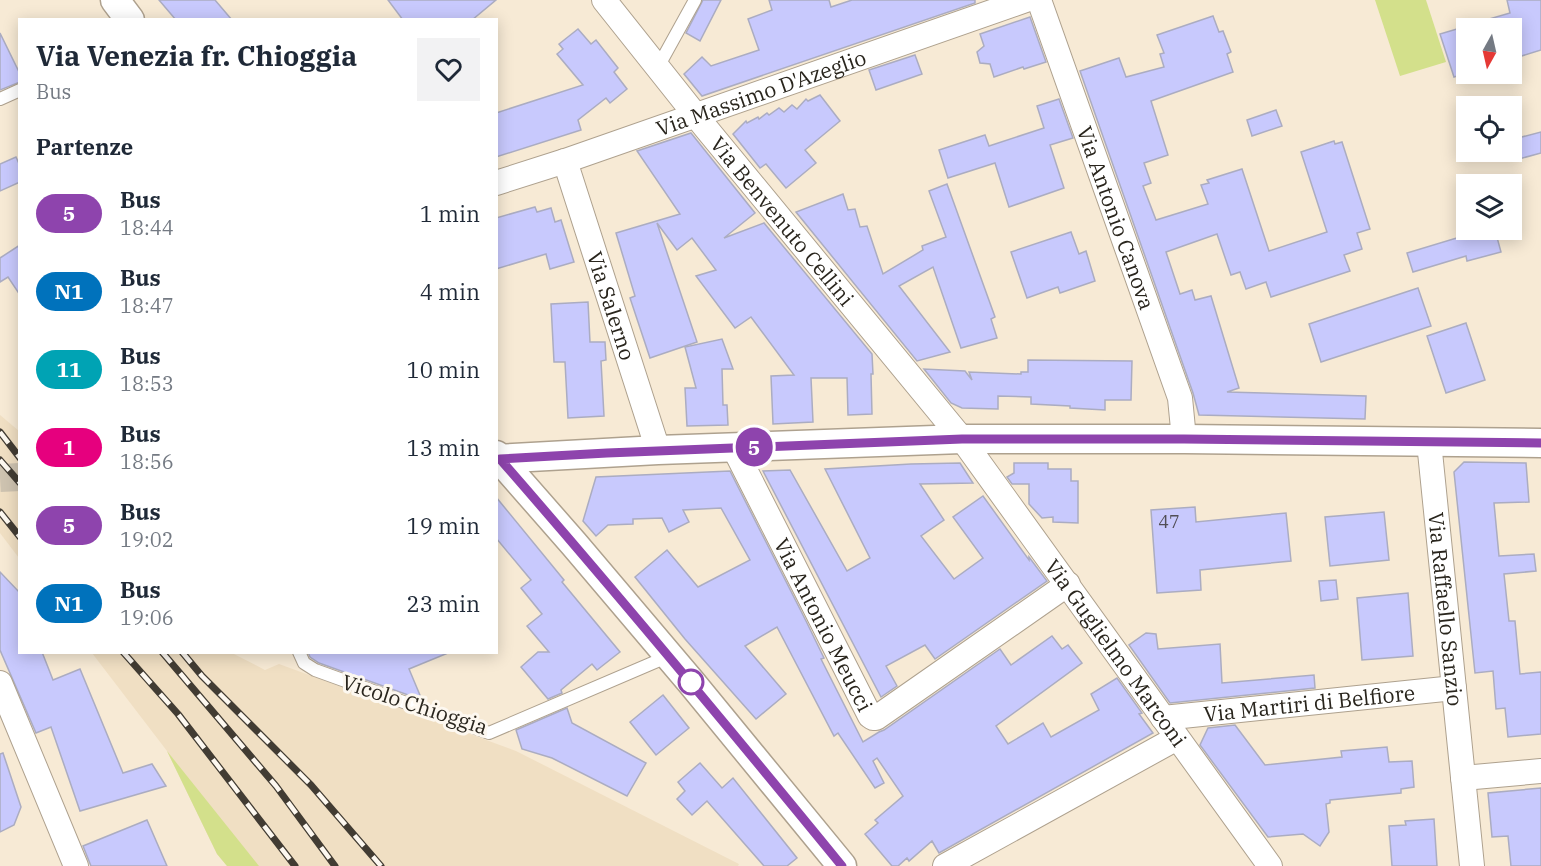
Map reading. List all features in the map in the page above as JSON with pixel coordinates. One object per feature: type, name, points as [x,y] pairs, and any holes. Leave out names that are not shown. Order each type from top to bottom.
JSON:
[{"type":"street","points":[[115,0],[128,18]]},
{"type":"street","name":"Via Benvenuto Cellini","points":[[604,0],[694,114],[962,439]]},
{"type":"street","name":"Via Massimo D'Azeglio","points":[[498,182],[1026,0]]},
{"type":"street","name":"Via Antonio Canova","points":[[1039,0],[1180,398],[1184,439]]},
{"type":"street","name":"Via Salerno","points":[[565,160],[658,450]]},
{"type":"street","points":[[498,458],[962,439],[1541,443]]},
{"type":"street","name":"Via Guglielmo Marconi","points":[[962,439],[1270,866]]},
{"type":"street","name":"Via Raffaello Sanzio","points":[[1430,442],[1472,866]]},
{"type":"street","name":"Via Antonio Meucci","points":[[734,448],[873,718],[1068,584]]},
{"type":"street","points":[[498,458],[669,656],[842,866]]},
{"type":"street","points":[[0,683],[76,866]]},
{"type":"street","name":"Via Martiri di Belfiore","points":[[945,866],[1170,728],[1454,688]]},
{"type":"street","points":[[1463,778],[1541,771]]},
{"type":"lane","points":[[658,67],[694,0]]},
{"type":"lane","points":[[0,99],[18,91]]},
{"type":"lane","name":"Vicolo Chioggia","points":[[300,654],[304,663],[315,670],[489,733],[669,656]]},
{"type":"shaded area","points":[[0,415],[18,430],[18,557],[0,533]]},
{"type":"shaded area","points":[[93,654],[234,654],[265,670],[279,664],[516,751],[739,864],[738,866],[227,866],[217,854],[167,751]]},
{"type":"green space","points":[[1375,0],[1426,0],[1446,62],[1400,76]]},
{"type":"green space","points":[[167,751],[259,866],[227,866],[217,854]]},
{"type":"building","points":[[159,0],[215,0],[230,18],[174,18]]},
{"type":"building","points":[[388,0],[496,0],[474,18],[402,18]]},
{"type":"building","points":[[703,0],[721,0],[700,41],[686,33]]},
{"type":"building","points":[[769,0],[829,0],[831,7],[852,0],[975,0],[975,3],[702,96],[684,74],[702,57],[711,66],[759,50],[748,19],[772,10]]},
{"type":"building","points":[[1507,0],[1541,0],[1541,50],[1522,56],[1522,18],[1493,18],[1510,13]]},
{"type":"building","points":[[1213,16],[1219,32],[1223,31],[1231,52],[1227,54],[1233,72],[1151,101],[1168,155],[1144,163],[1151,183],[1143,186],[1156,220],[1208,204],[1201,185],[1209,183],[1207,180],[1242,169],[1269,251],[1327,232],[1301,152],[1334,141],[1335,144],[1342,142],[1370,229],[1357,233],[1362,249],[1344,255],[1350,271],[1271,297],[1266,282],[1246,289],[1240,272],[1231,275],[1217,234],[1166,252],[1180,294],[1192,290],[1195,300],[1211,296],[1239,388],[1227,392],[1366,396],[1365,419],[1199,415],[1080,71],[1119,58],[1126,77],[1164,67],[1160,54],[1164,53],[1157,35]]},
{"type":"building","points":[[1030,17],[1046,62],[994,77],[990,64],[980,63],[977,52],[984,46],[980,34]]},
{"type":"building","points":[[578,29],[591,44],[596,40],[618,68],[614,72],[627,89],[610,103],[606,98],[578,120],[581,130],[498,156],[498,112],[583,85],[557,54],[563,49],[559,44]]},
{"type":"building","points":[[1456,29],[1456,76],[1454,77],[1440,34]]},
{"type":"building","points":[[0,33],[18,70],[18,83],[0,90]]},
{"type":"building","points":[[915,55],[922,74],[876,90],[869,70]]},
{"type":"building","points":[[820,95],[840,121],[805,150],[816,163],[786,188],[766,164],[760,168],[733,134],[746,121],[747,123],[758,117],[759,119],[779,108],[784,112],[792,105],[797,109],[806,99],[808,101]]},
{"type":"building","points":[[1059,99],[1073,138],[1050,145],[1064,188],[1009,207],[995,163],[948,178],[939,150],[985,135],[989,146],[1044,128],[1037,106]]},
{"type":"building","points":[[1276,110],[1282,126],[1252,136],[1247,120]]},
{"type":"building","points":[[1541,132],[1541,153],[1522,158],[1522,137]]},
{"type":"building","points":[[691,133],[755,213],[724,238],[764,223],[872,354],[872,414],[848,415],[847,378],[811,378],[813,422],[773,424],[771,376],[794,375],[751,317],[735,328],[696,276],[716,270],[692,238],[677,250],[657,223],[697,342],[650,358],[630,298],[635,296],[616,233],[680,214],[637,151]]},
{"type":"building","points":[[16,157],[18,162],[18,183],[0,191],[0,164]]},
{"type":"building","points":[[947,184],[995,317],[991,319],[997,338],[961,348],[933,267],[899,286],[950,352],[917,361],[796,212],[843,194],[848,210],[855,209],[860,227],[867,226],[883,274],[923,250],[922,246],[946,237],[929,191]]},
{"type":"building","points":[[535,207],[537,212],[551,208],[555,222],[561,220],[574,262],[550,269],[546,254],[498,268],[498,217]]},
{"type":"building","points":[[1071,232],[1079,254],[1086,251],[1095,281],[1060,293],[1058,287],[1027,298],[1011,252]]},
{"type":"building","points":[[1456,238],[1498,240],[1501,252],[1467,261],[1466,256],[1413,272],[1407,253]]},
{"type":"building","points":[[18,246],[18,292],[8,277],[0,282],[0,258]]},
{"type":"building","points":[[1418,288],[1431,326],[1321,362],[1309,324]]},
{"type":"building","points":[[588,302],[590,342],[605,342],[606,360],[601,361],[604,416],[568,418],[565,362],[554,362],[551,304]]},
{"type":"building","points":[[1466,323],[1485,380],[1446,393],[1427,336]]},
{"type":"building","points":[[722,339],[733,369],[722,369],[723,405],[727,405],[728,425],[687,426],[685,388],[696,388],[685,347]]},
{"type":"building","points":[[1028,360],[1132,361],[1131,400],[1105,400],[1105,410],[1031,404],[1031,397],[998,396],[998,409],[962,408],[951,403],[924,369],[965,371],[972,380],[969,372],[1021,374],[1021,372],[1028,372]]},
{"type":"building","points":[[1464,462],[1526,463],[1529,502],[1494,503],[1499,556],[1534,554],[1536,571],[1504,574],[1509,621],[1515,621],[1520,674],[1541,672],[1541,734],[1508,737],[1505,708],[1496,709],[1493,671],[1475,673],[1454,472]]},
{"type":"building","points":[[960,463],[973,483],[920,484],[944,520],[921,536],[954,579],[983,558],[953,517],[983,496],[1047,581],[935,659],[925,645],[886,666],[897,686],[881,697],[763,471],[790,470],[847,571],[870,558],[825,469]]},
{"type":"building","points":[[1014,463],[1048,463],[1048,469],[1071,469],[1071,481],[1078,481],[1078,523],[1053,522],[1053,517],[1042,518],[1029,504],[1029,484],[1012,484],[1007,477],[1014,473]]},
{"type":"building","points":[[730,471],[806,621],[824,658],[821,659],[863,742],[884,730],[1000,649],[1011,665],[1052,636],[1062,649],[1068,645],[1082,663],[996,726],[1008,744],[1043,723],[1051,737],[1099,710],[1091,694],[1117,678],[1153,733],[939,853],[932,841],[909,861],[907,858],[898,866],[892,866],[865,834],[878,823],[875,820],[903,796],[877,758],[873,761],[884,783],[875,788],[838,733],[834,736],[777,627],[745,646],[786,694],[756,719],[685,639],[635,577],[667,550],[698,587],[750,560],[721,508],[683,510],[689,522],[669,532],[662,518],[633,519],[633,524],[608,525],[596,536],[583,521],[596,477]]},
{"type":"building","points":[[498,499],[620,652],[597,670],[592,664],[561,690],[562,693],[548,699],[521,667],[538,652],[549,652],[527,626],[542,614],[521,588],[531,580],[498,540]]},
{"type":"building","points":[[1195,507],[1196,522],[1286,513],[1291,561],[1200,570],[1201,590],[1157,593],[1151,510]]},
{"type":"building","points":[[1384,512],[1389,560],[1330,566],[1325,517]]},
{"type":"building","points":[[0,572],[18,591],[18,654],[43,654],[53,680],[80,669],[123,773],[152,764],[166,786],[80,811],[51,727],[36,733],[0,650]]},
{"type":"building","points":[[1336,580],[1338,599],[1321,601],[1319,581]]},
{"type":"building","points":[[1408,593],[1413,656],[1362,660],[1357,598]]},
{"type":"building","points":[[1146,633],[1156,634],[1158,649],[1220,644],[1222,683],[1314,675],[1315,688],[1170,703],[1129,645]]},
{"type":"building","points":[[309,654],[446,654],[409,669],[422,700],[319,663]]},
{"type":"building","points":[[663,695],[689,728],[656,755],[630,722]]},
{"type":"building","points":[[567,708],[572,723],[646,763],[627,796],[552,758],[522,749],[516,730]]},
{"type":"building","points":[[1235,725],[1265,765],[1342,757],[1341,751],[1387,747],[1389,762],[1412,761],[1414,787],[1401,789],[1401,793],[1330,800],[1330,803],[1326,804],[1329,832],[1320,846],[1303,834],[1268,837],[1200,745],[1208,728]]},
{"type":"building","points":[[3,753],[21,807],[14,825],[0,832],[0,754]]},
{"type":"building","points":[[700,763],[722,788],[733,778],[797,858],[787,866],[764,866],[707,801],[692,815],[677,799],[685,791],[678,782]]},
{"type":"building","points":[[1541,788],[1541,866],[1511,866],[1508,836],[1492,837],[1488,793]]},
{"type":"building","points":[[1434,819],[1437,866],[1392,866],[1389,826],[1406,825],[1405,821]]},
{"type":"building","points":[[147,820],[167,866],[91,866],[83,846]]},
{"type":"tunnel","points":[[0,478],[18,477]]},
{"type":"railway","points":[[0,432],[18,455]]},
{"type":"railway","points":[[0,460],[18,481]]},
{"type":"railway","points":[[0,512],[18,534]]},
{"type":"railway","points":[[125,654],[178,714],[295,866]]},
{"type":"railway","points":[[164,654],[276,786],[335,866]]},
{"type":"railway","points":[[184,654],[202,676],[311,785],[381,866]]},
{"type":"bus line","name":"5","points":[[842,866],[691,682],[500,459],[962,439],[1541,443]]}]
